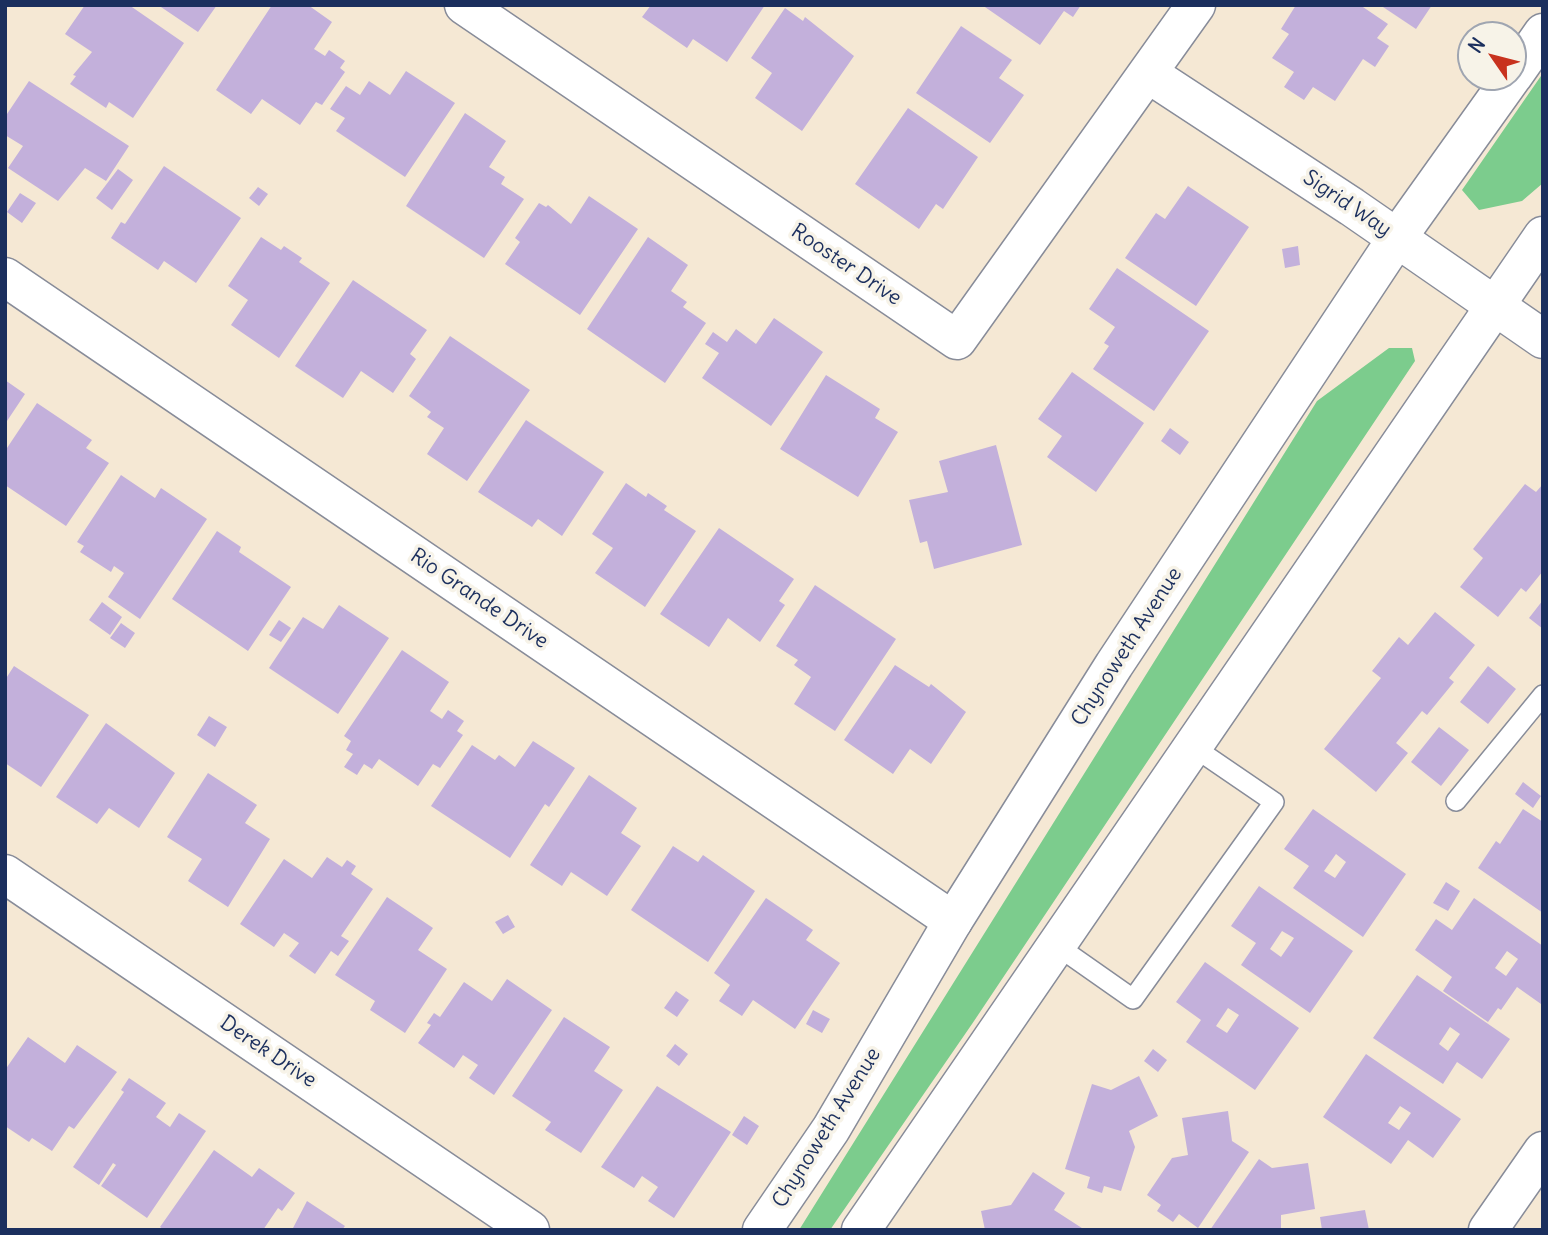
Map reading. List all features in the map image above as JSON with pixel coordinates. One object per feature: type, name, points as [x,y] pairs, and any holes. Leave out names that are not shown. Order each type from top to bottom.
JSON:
[{"type":"street","name":"Rooster Drive","points":[[464,5],[957,341],[1149,74]]},
{"type":"street","points":[[1149,74],[1196,5]]},
{"type":"street","name":"Chynoweth Avenue","points":[[1527,56],[1543,33]]},
{"type":"street","name":"Sigrid Way","points":[[1149,74],[1397,238],[1543,339]]},
{"type":"street","name":"Chynoweth Avenue","points":[[762,1230],[831,1129],[953,921],[1114,665],[1397,238],[1502,91]]},
{"type":"street","points":[[861,1230],[1543,236]]},
{"type":"street","name":"Rio Grande Drive","points":[[5,277],[953,921]]},
{"type":"street","name":"Derek Drive","points":[[5,874],[530,1230]]},
{"type":"street","points":[[1488,1230],[1543,1151]]},
{"type":"lane","points":[[1456,801],[1543,695]]},
{"type":"lane","points":[[1056,945],[1133,999],[1274,802],[1192,746]]},
{"type":"green space","points":[[1543,73],[1543,183],[1522,201],[1479,210],[1462,190]]},
{"type":"green space","points":[[1389,348],[1412,348],[1415,361],[972,1024],[830,1230],[799,1230],[1317,401]]},
{"type":"building","points":[[85,5],[129,5],[184,43],[133,118],[109,102],[106,108],[70,84],[76,76],[73,75],[92,52],[65,34]]},
{"type":"building","points":[[158,5],[217,5],[198,32]]},
{"type":"building","points":[[272,5],[308,5],[332,22],[314,49],[325,56],[329,50],[345,61],[340,68],[345,72],[322,105],[316,102],[300,125],[262,99],[251,114],[216,90]]},
{"type":"building","points":[[651,5],[765,5],[727,62],[693,39],[687,48],[642,17]]},
{"type":"building","points":[[982,5],[1081,5],[1073,17],[1064,11],[1040,45]]},
{"type":"building","points":[[1296,5],[1360,5],[1388,24],[1377,38],[1389,46],[1375,67],[1363,59],[1335,101],[1313,87],[1304,100],[1284,87],[1294,72],[1272,58],[1289,34],[1281,29]]},
{"type":"building","points":[[1380,5],[1432,5],[1416,29]]},
{"type":"building","points":[[785,8],[803,21],[805,17],[854,56],[802,131],[755,98],[772,73],[751,58]]},
{"type":"building","points":[[961,26],[1012,60],[999,78],[1024,95],[990,143],[916,93]]},
{"type":"building","points":[[406,71],[455,103],[405,177],[336,131],[345,118],[330,109],[346,86],[360,95],[369,81],[390,95]]},
{"type":"building","points":[[29,81],[129,146],[106,181],[85,168],[58,201],[8,168],[23,146],[5,135],[5,117]]},
{"type":"building","points":[[908,108],[978,157],[943,209],[936,204],[919,229],[855,184]]},
{"type":"building","points":[[465,113],[506,141],[489,167],[505,177],[501,184],[524,199],[484,258],[406,206]]},
{"type":"building","points":[[164,166],[241,218],[196,283],[164,261],[158,270],[111,238],[121,222],[125,224]]},
{"type":"building","points":[[118,169],[133,180],[112,210],[96,198]]},
{"type":"building","points":[[1188,186],[1249,227],[1196,306],[1125,258],[1156,213],[1165,219]]},
{"type":"building","points":[[258,187],[268,194],[259,206],[249,198]]},
{"type":"building","points":[[20,193],[36,203],[22,223],[7,212]]},
{"type":"building","points":[[589,196],[638,229],[580,315],[505,264],[520,242],[515,238],[539,203],[546,207],[548,205],[571,224]]},
{"type":"building","points":[[261,237],[281,250],[284,246],[302,258],[299,262],[330,283],[279,358],[231,325],[248,300],[228,286]]},
{"type":"building","points":[[648,237],[688,265],[671,291],[687,302],[683,307],[706,323],[665,383],[587,329]]},
{"type":"building","points":[[1298,246],[1300,265],[1285,268],[1282,249]]},
{"type":"building","points":[[1117,268],[1209,331],[1154,411],[1093,369],[1109,346],[1104,343],[1115,327],[1089,309]]},
{"type":"building","points":[[353,280],[427,330],[410,354],[416,359],[393,393],[361,371],[343,398],[295,366]]},
{"type":"building","points":[[774,318],[823,352],[771,426],[702,378],[719,353],[705,344],[713,332],[727,342],[736,329],[756,344]]},
{"type":"building","points":[[450,336],[530,390],[467,481],[427,454],[444,428],[427,417],[431,412],[409,396]]},
{"type":"building","points":[[1072,372],[1144,423],[1096,492],[1047,457],[1062,436],[1038,419]]},
{"type":"building","points":[[826,375],[880,409],[875,418],[898,432],[858,497],[780,449]]},
{"type":"building","points":[[5,380],[25,394],[5,424]]},
{"type":"building","points":[[37,403],[92,440],[86,448],[109,463],[66,526],[5,485],[5,451]]},
{"type":"building","points":[[526,420],[604,472],[562,536],[538,519],[532,527],[478,492]]},
{"type":"building","points":[[1170,428],[1189,442],[1180,455],[1161,441]]},
{"type":"building","points":[[996,445],[1022,545],[934,569],[927,541],[920,543],[909,500],[948,492],[939,461]]},
{"type":"building","points":[[121,475],[155,498],[161,488],[207,519],[140,619],[108,597],[124,573],[114,566],[111,572],[80,552],[84,546],[77,542]]},
{"type":"building","points":[[626,483],[646,497],[648,493],[667,506],[664,510],[696,531],[645,607],[595,573],[613,548],[592,534]]},
{"type":"building","points":[[1525,484],[1536,492],[1543,484],[1543,571],[1526,592],[1521,588],[1498,617],[1460,587],[1483,558],[1473,549]]},
{"type":"building","points":[[719,528],[794,579],[779,601],[785,605],[760,642],[728,618],[709,647],[660,614]]},
{"type":"building","points":[[217,531],[241,547],[239,552],[291,587],[248,651],[172,599]]},
{"type":"building","points":[[815,585],[896,639],[835,731],[794,704],[811,677],[794,665],[798,660],[776,646]]},
{"type":"building","points":[[1543,600],[1543,629],[1529,618]]},
{"type":"building","points":[[102,602],[122,617],[110,635],[89,620]]},
{"type":"building","points":[[339,605],[389,638],[338,714],[269,668],[303,617],[323,629]]},
{"type":"building","points":[[1435,612],[1475,645],[1449,678],[1454,682],[1427,715],[1422,711],[1396,743],[1408,753],[1376,792],[1324,749],[1381,678],[1372,671],[1399,637],[1408,645]]},
{"type":"building","points":[[279,620],[291,628],[281,642],[269,635]]},
{"type":"building","points":[[121,623],[135,633],[125,648],[110,638]]},
{"type":"building","points":[[402,650],[449,682],[430,711],[442,719],[448,710],[464,721],[457,731],[463,735],[440,768],[433,764],[418,786],[379,759],[372,769],[364,764],[357,775],[344,767],[353,754],[346,750],[351,741],[344,736]]},
{"type":"building","points":[[895,665],[929,687],[931,684],[966,712],[931,764],[910,749],[893,774],[844,740]]},
{"type":"building","points":[[14,666],[89,715],[41,787],[5,763],[5,680]]},
{"type":"building","points":[[1488,666],[1516,689],[1488,724],[1460,702]]},
{"type":"building","points":[[209,716],[227,727],[215,747],[197,735]]},
{"type":"building","points":[[106,723],[175,773],[139,828],[109,808],[97,824],[56,797]]},
{"type":"building","points":[[1439,727],[1469,750],[1441,786],[1411,762]]},
{"type":"building","points":[[533,741],[575,768],[549,807],[545,804],[510,858],[431,806],[472,745],[495,760],[499,755],[515,767]]},
{"type":"building","points":[[208,773],[257,805],[245,823],[270,839],[228,907],[188,881],[202,859],[167,837]]},
{"type":"building","points":[[589,775],[637,808],[621,833],[641,846],[607,896],[571,872],[562,886],[530,865]]},
{"type":"building","points":[[1523,782],[1541,796],[1533,808],[1515,794]]},
{"type":"building","points":[[1313,809],[1406,874],[1363,937],[1293,888],[1309,866],[1284,849]],"holes":[[[1336,854],[1346,862],[1335,878],[1324,871]]]},
{"type":"building","points":[[1523,809],[1543,822],[1543,913],[1478,868],[1496,841],[1500,844]]},
{"type":"building","points":[[673,846],[698,862],[703,855],[755,891],[708,962],[631,910]]},
{"type":"building","points":[[327,857],[342,867],[347,860],[356,866],[351,874],[373,889],[341,936],[349,941],[338,956],[331,951],[315,974],[289,956],[299,943],[284,933],[274,947],[240,924],[284,859],[312,878]]},
{"type":"building","points":[[1446,882],[1460,891],[1448,911],[1433,903]]},
{"type":"building","points":[[1259,886],[1353,951],[1310,1013],[1241,965],[1256,943],[1231,926]],"holes":[[[1282,931],[1294,938],[1281,957],[1270,949]]]},
{"type":"building","points":[[387,897],[433,928],[418,950],[447,969],[405,1033],[370,1010],[375,1001],[335,975]]},
{"type":"building","points":[[766,898],[813,930],[806,940],[840,963],[795,1029],[753,1000],[742,1016],[719,1001],[730,985],[714,973]]},
{"type":"building","points":[[1474,898],[1543,946],[1541,1004],[1517,987],[1501,1010],[1498,1008],[1488,1022],[1443,991],[1452,977],[1415,950],[1436,919],[1452,930]],"holes":[[[1507,951],[1518,959],[1506,976],[1495,968]]]},
{"type":"building","points":[[508,915],[515,927],[503,934],[495,922]]},
{"type":"building","points":[[1205,962],[1299,1028],[1255,1090],[1186,1042],[1201,1020],[1176,1002]],"holes":[[[1228,1008],[1239,1015],[1227,1033],[1216,1026]]]},
{"type":"building","points":[[1417,975],[1510,1039],[1482,1079],[1457,1062],[1443,1084],[1373,1038]],"holes":[[[1450,1027],[1460,1034],[1448,1051],[1439,1044]]]},
{"type":"building","points":[[507,979],[552,1010],[494,1095],[469,1078],[478,1065],[463,1055],[454,1068],[418,1043],[431,1025],[427,1023],[434,1013],[440,1017],[464,982],[492,1001]]},
{"type":"building","points":[[676,991],[689,1000],[677,1017],[664,1008]]},
{"type":"building","points":[[813,1010],[830,1019],[822,1033],[806,1024]]},
{"type":"building","points":[[564,1017],[610,1047],[594,1071],[623,1090],[581,1153],[545,1130],[551,1122],[512,1096]]},
{"type":"building","points":[[28,1037],[65,1063],[77,1045],[117,1072],[74,1129],[69,1126],[52,1151],[32,1138],[29,1142],[5,1126],[5,1070]]},
{"type":"building","points":[[675,1044],[688,1054],[679,1066],[666,1056]]},
{"type":"building","points":[[1153,1049],[1167,1060],[1158,1072],[1144,1061]]},
{"type":"building","points":[[1366,1054],[1461,1119],[1433,1158],[1408,1140],[1391,1164],[1323,1117]],"holes":[[[1400,1106],[1411,1113],[1399,1130],[1388,1123]]]},
{"type":"building","points":[[1139,1076],[1158,1116],[1129,1131],[1135,1147],[1121,1191],[1104,1186],[1102,1193],[1087,1188],[1090,1177],[1065,1169],[1092,1084],[1111,1090]]},
{"type":"building","points":[[129,1078],[166,1103],[156,1117],[170,1127],[179,1113],[206,1131],[147,1218],[101,1186],[116,1165],[113,1163],[99,1185],[73,1167],[124,1092],[121,1090]]},
{"type":"building","points":[[657,1086],[731,1132],[674,1218],[648,1201],[658,1187],[642,1176],[634,1188],[601,1167]]},
{"type":"building","points":[[1228,1111],[1232,1141],[1249,1152],[1198,1228],[1179,1214],[1173,1222],[1157,1211],[1161,1205],[1147,1195],[1172,1158],[1188,1155],[1182,1118]]},
{"type":"building","points":[[744,1116],[759,1126],[747,1145],[732,1135]]},
{"type":"building","points":[[214,1150],[252,1177],[259,1168],[295,1193],[282,1211],[278,1208],[263,1230],[164,1230],[160,1227]]},
{"type":"building","points":[[1259,1159],[1272,1168],[1308,1163],[1315,1209],[1281,1215],[1281,1230],[1210,1230]]},
{"type":"building","points":[[1033,1172],[1065,1193],[1054,1210],[1085,1230],[985,1230],[981,1211],[1011,1205]]},
{"type":"building","points":[[307,1201],[345,1226],[342,1230],[292,1230]]},
{"type":"building","points":[[1365,1210],[1369,1230],[1322,1230],[1320,1217]]}]
